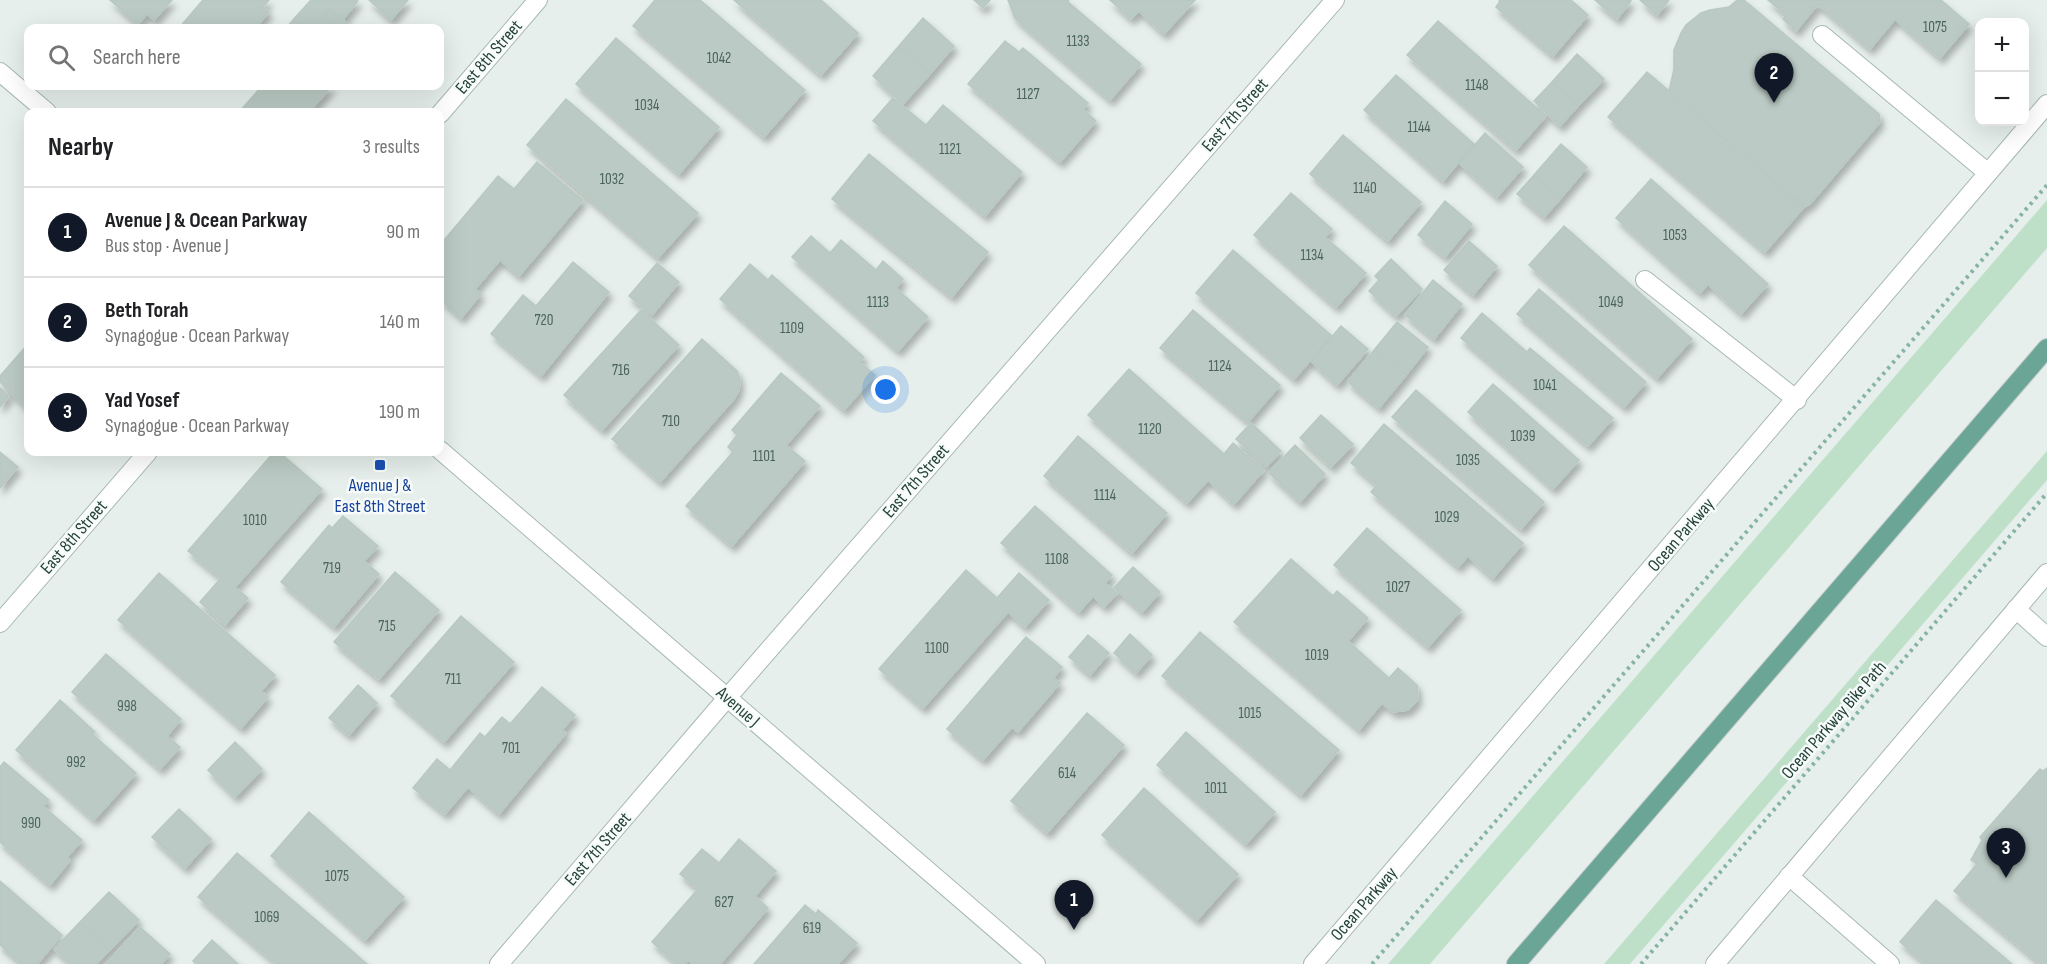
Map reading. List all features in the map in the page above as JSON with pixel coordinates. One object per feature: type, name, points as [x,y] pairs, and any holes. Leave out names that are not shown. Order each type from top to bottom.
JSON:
[{"type":"main road","points":[[1516,964],[2047,348]]},
{"type":"street","name":"East 8th Street","points":[[444,109],[537,0]]},
{"type":"street","name":"East 7th Street","points":[[499,964],[727,698],[1335,0]]},
{"type":"street","points":[[1822,34],[1988,174]]},
{"type":"street","points":[[0,72],[42,108]]},
{"type":"street","name":"Ocean Parkway","points":[[1313,964],[1797,400],[2047,104]]},
{"type":"street","points":[[1645,280],[1797,400]]},
{"type":"street","name":"Avenue J","points":[[444,453],[1036,964]]},
{"type":"street","name":"East 8th Street","points":[[0,623],[145,456]]},
{"type":"street","points":[[1715,964],[2047,573]]},
{"type":"street","points":[[2016,609],[2047,637]]},
{"type":"street","points":[[1789,876],[1890,964]]},
{"type":"path","points":[[1372,964],[2047,186]]},
{"type":"path","name":"Ocean Parkway Bike Path","points":[[1641,964],[2047,493]]},
{"type":"green space","points":[[2047,200],[2047,248],[1430,964],[1388,964]]},
{"type":"green space","points":[[2047,451],[2047,480],[1630,964],[1604,964]]},
{"type":"building","points":[[110,0],[172,0],[154,20],[147,14],[138,24]]},
{"type":"building","points":[[203,0],[269,0],[263,7],[269,12],[258,24],[182,24]]},
{"type":"building","points":[[311,0],[358,1],[343,19],[329,9],[316,24],[298,24],[293,20]]},
{"type":"building","points":[[369,0],[408,0],[391,20]]},
{"type":"building","points":[[655,0],[700,0],[805,90],[764,137],[633,26]]},
{"type":"building","points":[[734,0],[821,0],[858,33],[821,75]]},
{"type":"building","points":[[974,0],[990,0],[983,8]]},
{"type":"building","points":[[1008,0],[1069,0],[1068,2],[1141,64],[1110,100],[1015,18]]},
{"type":"building","points":[[1110,0],[1195,0],[1164,34],[1139,11],[1131,19]]},
{"type":"building","points":[[1499,0],[1571,0],[1588,15],[1553,56],[1496,7]]},
{"type":"building","points":[[1595,0],[1629,0],[1631,1],[1617,19]]},
{"type":"building","points":[[1640,0],[1669,0],[1657,15]]},
{"type":"building","points":[[1744,0],[1879,114],[1880,122],[1810,204],[1804,207],[1669,91],[1674,69],[1674,50],[1686,25],[1701,13],[1729,7],[1736,1]]},
{"type":"building","points":[[1768,0],[1941,0],[1969,24],[1940,58],[1895,19],[1870,49],[1818,4],[1796,31],[1783,19],[1786,15]]},
{"type":"building","points":[[329,9],[349,24],[316,24]]},
{"type":"building","points":[[923,18],[954,46],[930,74],[898,47]]},
{"type":"building","points":[[1438,21],[1546,116],[1516,150],[1407,55]]},
{"type":"building","points":[[616,38],[719,127],[679,174],[576,84]]},
{"type":"building","points":[[1005,41],[1019,52],[1023,48],[1088,103],[1083,109],[1096,121],[1060,162],[968,84]]},
{"type":"building","points":[[898,47],[930,74],[903,104],[873,76]]},
{"type":"building","points":[[1577,54],[1604,79],[1578,106],[1552,82]]},
{"type":"building","points":[[1647,72],[1804,207],[1765,252],[1608,117]]},
{"type":"building","points":[[1396,75],[1474,144],[1443,181],[1364,110]]},
{"type":"building","points":[[1552,82],[1578,106],[1560,126],[1534,101]]},
{"type":"building","points":[[258,90],[328,90],[313,108],[243,108]]},
{"type":"building","points":[[893,98],[926,125],[943,105],[1022,172],[985,216],[873,121]]},
{"type":"building","points":[[566,99],[698,213],[658,258],[527,145]]},
{"type":"building","points":[[1485,133],[1523,167],[1497,197],[1459,163]]},
{"type":"building","points":[[1343,135],[1421,202],[1388,241],[1310,174]]},
{"type":"building","points":[[1561,144],[1587,167],[1561,198],[1534,175]]},
{"type":"building","points":[[869,154],[988,252],[952,297],[832,199]]},
{"type":"building","points":[[537,162],[583,200],[519,276],[500,260],[475,289],[481,294],[461,318],[444,303],[444,240],[498,176],[514,189]]},
{"type":"building","points":[[1534,175],[1561,198],[1544,217],[1517,194]]},
{"type":"building","points":[[1651,179],[1768,284],[1741,314],[1708,284],[1700,293],[1616,218]]},
{"type":"building","points":[[1291,193],[1332,229],[1325,237],[1366,273],[1336,307],[1254,235]]},
{"type":"building","points":[[1445,201],[1472,224],[1445,257],[1418,235]]},
{"type":"building","points":[[1564,226],[1692,339],[1657,378],[1529,265]]},
{"type":"building","points":[[811,236],[830,253],[841,240],[876,270],[883,261],[903,279],[896,288],[928,317],[898,351],[792,257]]},
{"type":"building","points":[[1469,241],[1497,266],[1473,295],[1444,270]]},
{"type":"building","points":[[1233,250],[1332,336],[1294,379],[1196,293]]},
{"type":"building","points":[[1391,259],[1422,289],[1396,316],[1369,291],[1379,280],[1375,276]]},
{"type":"building","points":[[573,262],[609,292],[541,376],[491,334],[523,295],[536,306]]},
{"type":"building","points":[[657,263],[679,282],[652,315],[629,296]]},
{"type":"building","points":[[750,264],[768,280],[772,275],[864,357],[860,362],[875,375],[844,410],[720,299]]},
{"type":"building","points":[[1433,280],[1462,304],[1434,339],[1405,315]]},
{"type":"building","points":[[1539,289],[1646,382],[1624,407],[1517,314]]},
{"type":"building","points":[[641,310],[679,345],[602,430],[564,395]]},
{"type":"building","points":[[1193,310],[1280,385],[1248,422],[1160,348]]},
{"type":"building","points":[[1482,313],[1527,352],[1530,348],[1613,418],[1588,446],[1461,338]]},
{"type":"building","points":[[1397,322],[1428,347],[1406,375],[1375,349]]},
{"type":"building","points":[[1341,326],[1368,349],[1337,385],[1311,361]]},
{"type":"building","points":[[702,339],[737,371],[740,380],[739,390],[734,399],[660,482],[612,439]]},
{"type":"building","points":[[24,349],[24,405],[0,382],[0,376]]},
{"type":"building","points":[[1375,349],[1406,375],[1379,408],[1348,382]]},
{"type":"building","points":[[1129,369],[1224,454],[1233,443],[1264,470],[1234,504],[1208,480],[1187,503],[1088,415]]},
{"type":"building","points":[[781,373],[820,406],[786,445],[805,461],[732,546],[686,506],[733,452],[728,447],[737,435],[732,430]]},
{"type":"building","points":[[1493,384],[1579,460],[1553,489],[1468,412]]},
{"type":"building","points":[[0,388],[9,396],[0,407]]},
{"type":"building","points":[[1416,390],[1544,502],[1521,529],[1392,417]]},
{"type":"building","points":[[1321,415],[1353,444],[1331,467],[1300,438]]},
{"type":"building","points":[[1251,423],[1281,451],[1266,467],[1236,439]]},
{"type":"building","points":[[1384,424],[1523,543],[1493,578],[1468,556],[1458,567],[1371,492],[1377,485],[1351,463]]},
{"type":"building","points":[[1078,436],[1167,513],[1132,553],[1044,476]]},
{"type":"building","points":[[1295,445],[1325,474],[1300,502],[1269,473]]},
{"type":"building","points":[[0,452],[18,467],[0,488]]},
{"type":"building","points":[[271,456],[284,456],[322,489],[235,587],[248,598],[225,625],[200,602],[221,578],[188,551]]},
{"type":"building","points":[[1035,506],[1112,575],[1105,583],[1117,593],[1104,607],[1093,596],[1079,612],[1001,543]]},
{"type":"building","points":[[343,516],[378,546],[364,561],[379,574],[334,627],[281,582],[329,525],[332,528]]},
{"type":"building","points":[[1367,528],[1461,610],[1428,647],[1334,565]]},
{"type":"building","points":[[1291,559],[1333,596],[1337,591],[1368,618],[1348,641],[1389,678],[1398,668],[1417,685],[1418,700],[1408,710],[1393,712],[1382,703],[1359,730],[1234,622]]},
{"type":"building","points":[[1133,567],[1160,592],[1142,612],[1114,588]]},
{"type":"building","points":[[966,570],[997,598],[1019,573],[1049,600],[1025,627],[1008,612],[923,708],[879,669]]},
{"type":"building","points":[[395,572],[439,610],[379,679],[334,642]]},
{"type":"building","points":[[159,573],[275,675],[261,691],[268,697],[241,728],[118,620]]},
{"type":"building","points":[[461,616],[514,662],[444,742],[391,696]]},
{"type":"building","points":[[1200,632],[1339,750],[1301,795],[1162,676]]},
{"type":"building","points":[[1130,634],[1152,655],[1136,673],[1114,653]]},
{"type":"building","points":[[1088,635],[1109,653],[1090,675],[1069,657]]},
{"type":"building","points":[[1026,637],[1062,667],[1053,678],[1060,683],[1018,732],[1012,727],[983,760],[947,729]]},
{"type":"building","points":[[106,654],[181,719],[167,736],[180,747],[160,769],[72,692]]},
{"type":"building","points":[[358,685],[377,703],[349,735],[329,718]]},
{"type":"building","points":[[542,687],[575,715],[562,730],[566,733],[499,814],[468,787],[445,814],[413,788],[437,759],[450,770],[480,733],[485,737],[502,717],[510,724]]},
{"type":"building","points":[[60,700],[95,732],[92,734],[136,773],[94,820],[16,750]]},
{"type":"building","points":[[1087,713],[1124,745],[1047,833],[1011,801]]},
{"type":"building","points":[[1186,732],[1275,812],[1246,844],[1157,765]]},
{"type":"building","points":[[235,742],[262,769],[235,797],[208,770]]},
{"type":"building","points":[[4,762],[49,800],[43,806],[82,840],[67,857],[70,860],[50,885],[0,842],[0,767]]},
{"type":"building","points":[[2047,768],[2047,964],[2041,964],[1954,891],[1977,864],[1971,860],[1982,840],[1980,837],[2040,769],[2043,771]]},
{"type":"building","points":[[1144,788],[1238,874],[1197,920],[1102,835]]},
{"type":"building","points":[[179,809],[211,839],[185,868],[152,837]]},
{"type":"building","points":[[309,812],[404,897],[365,940],[271,856]]},
{"type":"building","points":[[739,839],[776,871],[755,896],[768,908],[720,964],[692,964],[688,960],[685,964],[677,964],[652,942],[698,889],[680,874],[702,849],[719,863]]},
{"type":"building","points":[[237,853],[367,964],[277,964],[198,897]]},
{"type":"building","points":[[0,881],[62,935],[37,964],[22,964],[0,945]]},
{"type":"building","points":[[109,892],[139,920],[109,951],[80,922]]},
{"type":"building","points":[[1936,900],[2012,964],[1926,964],[1900,942]]},
{"type":"building","points":[[805,905],[816,914],[818,910],[857,943],[838,964],[754,964]]},
{"type":"building","points":[[80,922],[109,951],[96,964],[71,964],[54,949]]},
{"type":"building","points":[[140,927],[170,954],[161,964],[123,964],[114,956]]},
{"type":"building","points":[[212,940],[238,964],[196,964],[193,961]]},
{"type":"building","points":[[114,956],[123,964],[106,964]]},
{"type":"place","name":"Beth Torah","points":[[1774,103]]},
{"type":"place","name":"Avenue J & East 8th Street","points":[[380,465]]},
{"type":"place","name":"Yad Yosef","points":[[2006,878]]},
{"type":"place","name":"Avenue J & Ocean Parkway","points":[[1074,930]]}]
